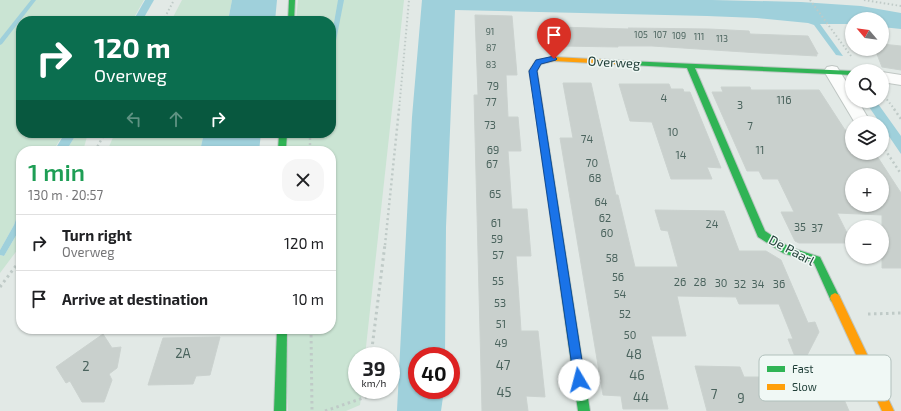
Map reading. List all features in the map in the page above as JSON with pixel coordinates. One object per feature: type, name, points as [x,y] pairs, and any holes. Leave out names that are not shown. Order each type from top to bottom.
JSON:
[{"type":"street","points":[[291,16],[292,0]]},
{"type":"street","name":"Overweg","points":[[584,411],[533,71],[539,62],[554,59],[845,72]]},
{"type":"street","name":"De Paarl","points":[[690,66],[762,234],[786,250],[817,260],[861,355]]},
{"type":"street","points":[[832,71],[859,116]]},
{"type":"street","points":[[889,78],[901,80]]},
{"type":"street","points":[[280,411],[282,334]]},
{"type":"street","name":"De Paarl","points":[[883,401],[888,411]]},
{"type":"path","points":[[166,16],[174,0]]},
{"type":"path","points":[[372,347],[388,221],[409,0]]},
{"type":"path","points":[[810,0],[831,27],[853,61]]},
{"type":"path","points":[[864,0],[901,6]]},
{"type":"path","points":[[889,102],[901,118]]},
{"type":"path","points":[[889,156],[901,174]]},
{"type":"path","points":[[0,287],[16,266]]},
{"type":"path","points":[[842,314],[901,313]]},
{"type":"path","points":[[310,334],[312,411]]},
{"type":"path","points":[[325,411],[360,399]]},
{"type":"green space","points":[[0,0],[144,0],[135,16],[16,16],[16,138],[61,138],[56,146],[16,146],[16,219],[0,250]]},
{"type":"green space","points":[[182,0],[232,0],[229,16],[174,16]]},
{"type":"green space","points":[[298,0],[404,0],[366,347],[348,347],[348,399],[361,399],[360,405],[346,411],[288,411],[284,334],[336,334],[336,146],[287,146],[288,138],[336,138],[336,16],[296,16]]},
{"type":"green space","points":[[74,138],[87,138],[84,146],[69,146]]},
{"type":"green space","points":[[113,138],[203,138],[201,146],[109,146]]},
{"type":"green space","points":[[16,236],[16,252],[0,273],[0,255],[4,256]]},
{"type":"water","points":[[145,0],[154,0],[145,16],[136,16]]},
{"type":"water","points":[[232,0],[277,0],[275,16],[229,16]]},
{"type":"water","points":[[338,0],[344,0],[336,41],[336,16]]},
{"type":"water","points":[[422,0],[712,0],[801,2],[861,6],[901,13],[901,29],[889,28],[889,12],[845,12],[845,24],[820,24],[843,56],[836,55],[814,25],[808,23],[757,18],[707,16],[455,10],[446,227],[445,347],[408,347],[408,399],[443,399],[441,411],[397,411],[398,399],[400,399],[400,352],[412,117]]},
{"type":"water","points":[[870,108],[881,108],[887,116],[875,116]]},
{"type":"water","points":[[889,119],[901,136],[901,154],[889,136]]},
{"type":"water","points":[[62,138],[74,138],[69,146],[57,146]]},
{"type":"water","points":[[203,138],[260,138],[260,146],[201,146]]},
{"type":"water","points":[[16,219],[16,236],[4,256],[0,255],[0,250]]},
{"type":"building","points":[[475,15],[512,16],[517,75],[506,75],[508,117],[518,117],[521,151],[508,151],[512,209],[527,209],[531,256],[516,256],[521,331],[538,331],[545,397],[526,396],[528,411],[482,411],[474,95],[478,95]]},
{"type":"building","points":[[557,27],[709,29],[749,31],[750,34],[808,36],[818,54],[816,54],[817,56],[652,46],[562,46],[562,44],[558,44]]},
{"type":"building","points":[[889,45],[901,46],[901,70],[889,68],[889,64],[881,64],[878,56],[889,56]]},
{"type":"building","points":[[563,83],[591,83],[616,195],[618,195],[635,267],[678,267],[668,231],[661,230],[655,210],[724,211],[739,251],[766,251],[781,260],[808,323],[815,322],[819,332],[807,355],[794,355],[788,339],[793,339],[779,304],[739,304],[736,297],[677,296],[686,336],[651,336],[668,409],[623,409],[621,396],[603,395],[560,138],[573,138]]},
{"type":"building","points":[[619,84],[669,84],[671,89],[683,89],[684,92],[690,92],[721,168],[707,167],[712,179],[671,179],[652,122],[630,121]]},
{"type":"building","points":[[721,87],[750,87],[751,90],[819,90],[845,130],[845,160],[880,160],[885,168],[845,168],[845,212],[889,212],[889,175],[901,193],[901,268],[882,268],[882,264],[889,264],[889,220],[882,220],[882,215],[837,213],[845,229],[845,243],[799,243],[795,241],[781,212],[794,212],[778,179],[763,179],[759,171],[747,171],[712,92],[723,92]]},
{"type":"building","points":[[103,334],[112,348],[121,347],[117,368],[109,374],[112,380],[104,402],[82,402],[70,381],[66,383],[56,367]]},
{"type":"building","points":[[220,337],[210,375],[196,376],[193,384],[148,385],[163,338]]},
{"type":"building","points":[[695,366],[740,367],[744,377],[759,377],[759,401],[845,401],[849,411],[707,411]]},
{"type":"waterway","points":[[21,16],[34,0]]},
{"type":"waterway","points":[[0,43],[16,23]]},
{"type":"traffic: fast","points":[[291,16],[292,0]]},
{"type":"traffic: fast","points":[[630,63],[845,73]]},
{"type":"traffic: fast","points":[[690,66],[761,234],[786,250],[817,260],[835,298]]},
{"type":"traffic: fast","points":[[539,109],[584,411]]},
{"type":"traffic: fast","points":[[282,146],[283,138]]},
{"type":"traffic: fast","points":[[280,411],[282,334]]},
{"type":"traffic: slow","points":[[539,109],[533,71],[539,62],[554,59],[630,63]]},
{"type":"traffic: slow","points":[[835,298],[862,355]]},
{"type":"traffic: slow","points":[[883,401],[888,411]]},
{"type":"route","points":[[554,59],[539,62],[533,71],[579,380]]}]
